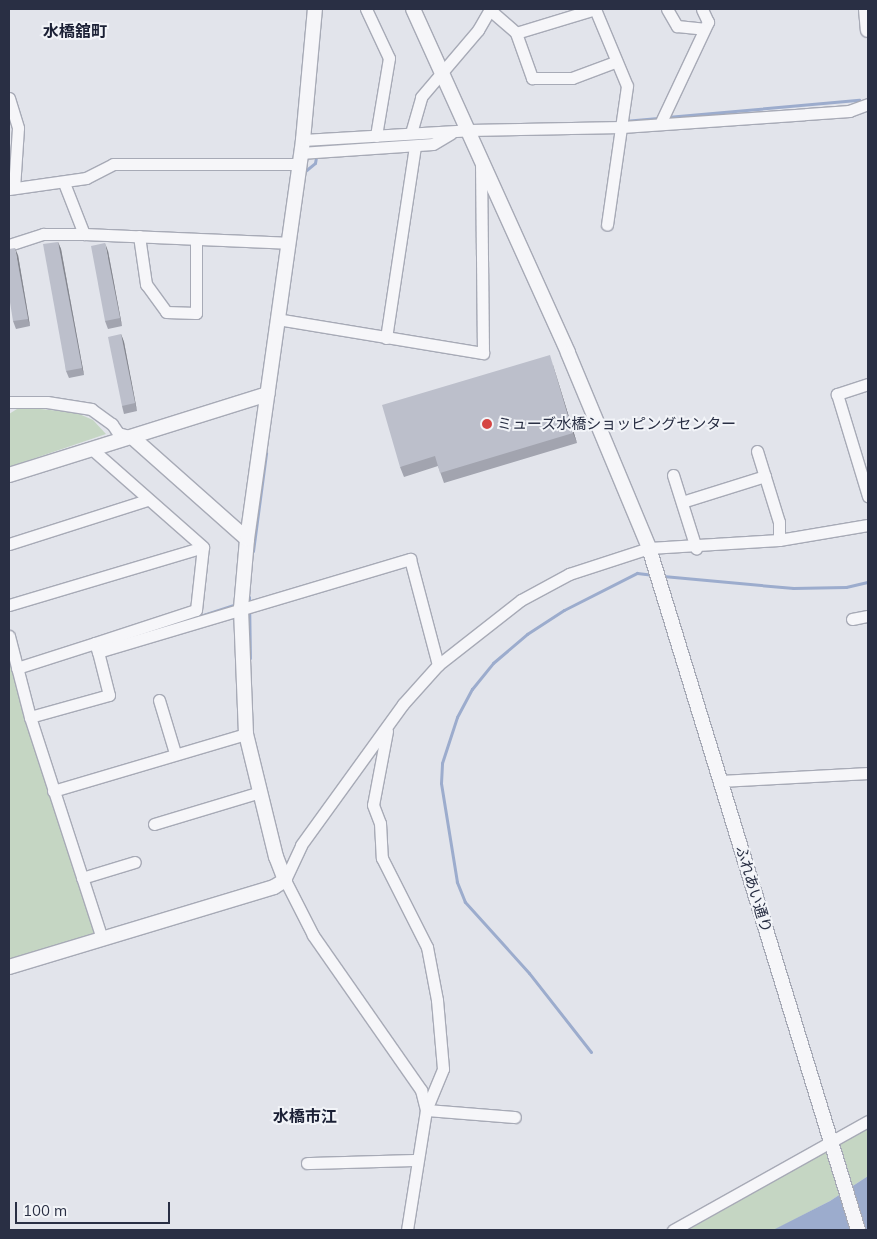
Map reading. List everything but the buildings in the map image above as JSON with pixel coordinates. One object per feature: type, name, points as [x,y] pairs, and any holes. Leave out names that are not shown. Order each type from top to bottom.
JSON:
[{"type":"street","points":[[315,9],[301,152],[247,539],[241,608],[246,734],[284,880],[313,935],[414,1076],[426,1110]]},
{"type":"street","points":[[366,9],[389,58],[376,136]]},
{"type":"street","name":"ふれあい通り","points":[[413,9],[568,353],[649,548],[858,1230]]},
{"type":"street","points":[[411,133],[421,97],[478,30],[490,9],[516,33],[532,78],[572,78],[615,62]]},
{"type":"street","points":[[516,33],[594,9],[615,62],[627,86],[607,225]]},
{"type":"street","points":[[667,9],[677,26],[704,29]]},
{"type":"street","points":[[660,124],[708,22],[702,9]]},
{"type":"street","points":[[866,9],[868,30]]},
{"type":"street","points":[[9,98],[18,128],[11,189],[64,183],[86,178],[113,164],[414,146],[433,144],[451,133]]},
{"type":"street","points":[[301,152],[376,136],[411,133],[622,127],[849,111],[868,104]]},
{"type":"street","points":[[386,338],[414,146]]},
{"type":"street","points":[[277,319],[483,353],[480,156]]},
{"type":"street","points":[[64,183],[84,234]]},
{"type":"street","points":[[9,245],[43,234],[84,234],[287,243]]},
{"type":"street","points":[[138,236],[146,284],[166,312],[196,313],[196,239]]},
{"type":"street","points":[[868,384],[837,394],[868,496]]},
{"type":"street","points":[[9,474],[92,450],[268,394]]},
{"type":"street","points":[[9,402],[47,402],[91,409],[112,424],[118,433],[132,437],[247,539]]},
{"type":"street","points":[[92,450],[203,547]]},
{"type":"street","points":[[757,451],[779,522],[779,540]]},
{"type":"street","points":[[673,475],[696,548]]},
{"type":"street","points":[[682,502],[765,476]]},
{"type":"street","points":[[9,544],[147,500]]},
{"type":"street","points":[[9,967],[274,887],[284,880],[301,844],[387,726],[438,665],[520,600],[569,574],[649,548],[696,548],[779,540],[868,525]]},
{"type":"street","points":[[9,605],[203,547]]},
{"type":"street","points":[[96,648],[196,610],[203,547]]},
{"type":"street","points":[[17,668],[96,648],[410,560],[438,665]]},
{"type":"street","points":[[852,619],[868,616]]},
{"type":"street","points":[[9,636],[30,717],[102,939]]},
{"type":"street","points":[[30,717],[110,695],[96,648]]},
{"type":"street","points":[[160,700],[175,753]]},
{"type":"street","points":[[387,726],[373,805],[380,823],[382,858],[427,947],[437,1000],[444,1068],[426,1110],[407,1230]]},
{"type":"street","points":[[53,791],[175,753],[246,734]]},
{"type":"street","points":[[721,781],[868,773]]},
{"type":"street","points":[[154,824],[260,792]]},
{"type":"street","points":[[82,878],[135,862]]},
{"type":"street","points":[[426,1110],[516,1117]]},
{"type":"street","points":[[673,1230],[832,1146],[868,1121]]},
{"type":"street","points":[[307,1163],[417,1160]]},
{"type":"green space","points":[[32,408],[77,413],[93,420],[106,434],[9,467],[9,414],[17,409]]},
{"type":"green space","points":[[9,655],[102,939],[9,967]]},
{"type":"green space","points":[[868,1128],[868,1176],[830,1201],[774,1230],[688,1230]]},
{"type":"water","points":[[868,1176],[868,1230],[773,1230],[830,1201]]},
{"type":"waterway","points":[[667,117],[859,100]]},
{"type":"waterway","points":[[624,121],[661,118]]},
{"type":"waterway","points":[[304,172],[315,163],[318,146],[409,139]]},
{"type":"waterway","points":[[253,551],[266,453]]},
{"type":"waterway","points":[[591,1052],[529,973],[465,902],[457,882],[441,783],[442,763],[457,717],[472,689],[493,663],[527,634],[564,610],[637,573],[654,575]]},
{"type":"waterway","points":[[663,576],[793,588],[846,587],[868,582]]},
{"type":"waterway","points":[[249,597],[250,658]]},
{"type":"waterway","points":[[197,617],[236,604]]},
{"type":"place","name":"ミューズ水橋ショッピングセンター","points":[[487,424]]},
{"type":"district","name":"水橋舘町","points":[[75,31]]},
{"type":"district","name":"水橋市江","points":[[305,1116]]}]
